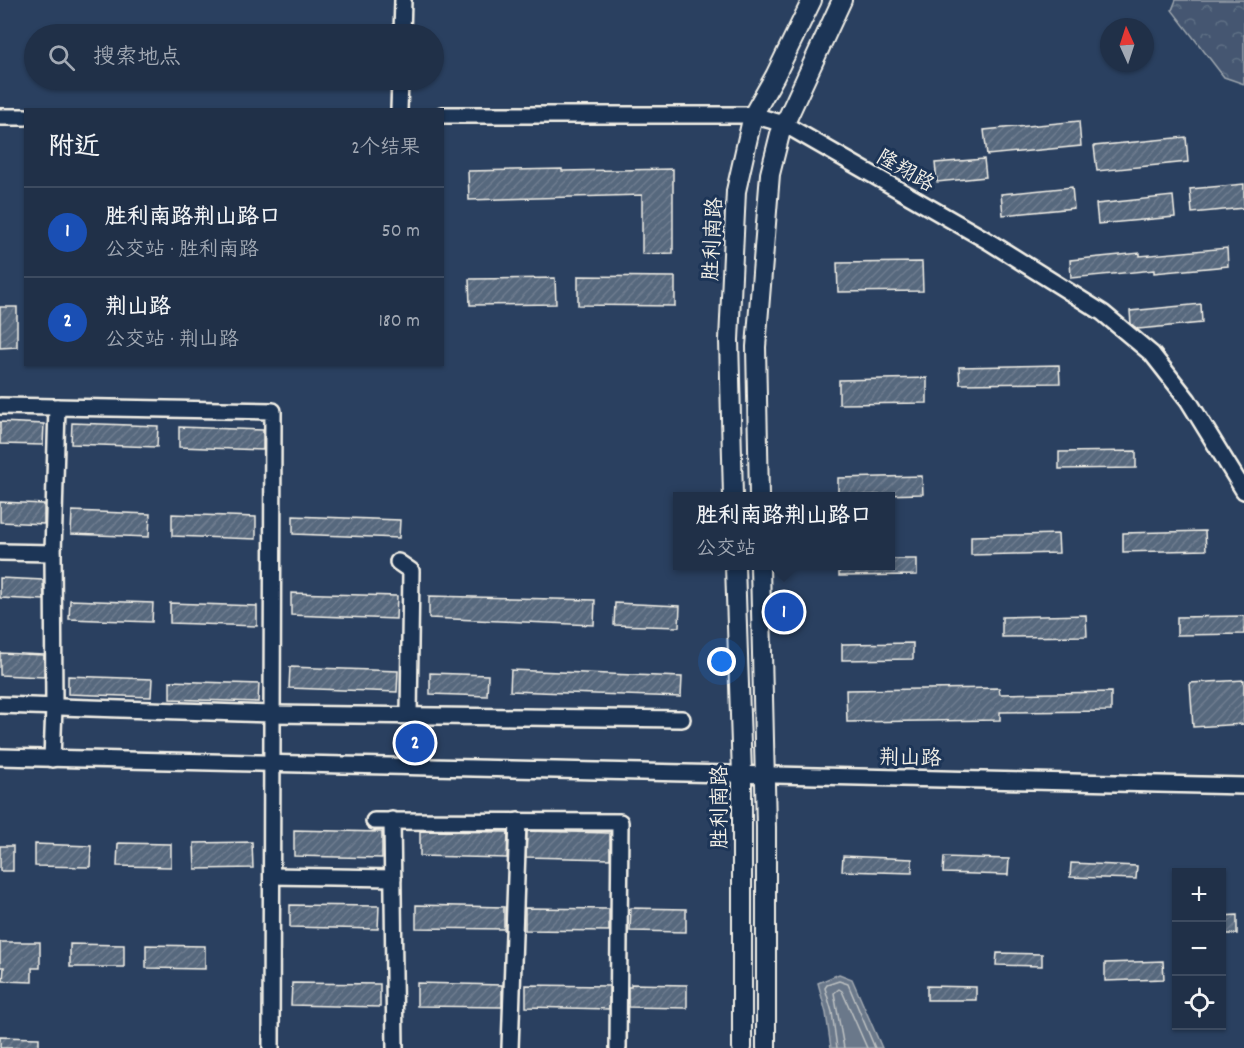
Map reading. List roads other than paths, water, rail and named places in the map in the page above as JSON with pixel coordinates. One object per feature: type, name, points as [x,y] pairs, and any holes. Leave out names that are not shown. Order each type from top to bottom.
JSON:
[{"type":"main road","name":"胜利南路","points":[[733,492],[729,340],[736,191],[753,115],[812,0]]},
{"type":"main road","points":[[759,492],[756,347],[770,174],[784,124],[842,0]]},
{"type":"main road","name":"胜利南路","points":[[735,570],[742,774],[742,1048]]},
{"type":"main road","points":[[760,570],[765,775],[766,1048]]},
{"type":"street","points":[[402,24],[403,0]]},
{"type":"street","points":[[399,108],[400,90]]},
{"type":"street","name":"隆翔路","points":[[444,116],[753,115],[784,124],[988,241],[1103,313],[1152,354],[1188,400],[1244,491]]},
{"type":"street","points":[[0,117],[24,117]]},
{"type":"street","points":[[0,406],[273,411],[271,1048]]},
{"type":"street","points":[[52,759],[53,553],[57,407]]},
{"type":"street","points":[[0,552],[53,553]]},
{"type":"street","points":[[398,562],[411,571],[409,715]]},
{"type":"street","points":[[0,705],[273,714],[682,718]]},
{"type":"street","name":"荆山路","points":[[0,756],[1244,786]]},
{"type":"street","points":[[392,820],[394,1048]]},
{"type":"street","points":[[374,821],[620,822],[618,1048]]},
{"type":"street","points":[[510,1048],[518,821]]},
{"type":"street","points":[[272,876],[393,878]]},
{"type":"water","points":[[839,974],[852,979],[882,1048],[831,1048],[826,1013],[818,983]]},
{"type":"place","name":"胜利南路荆山路口","points":[[784,612]]},
{"type":"place","name":"荆山路","points":[[415,743]]}]
